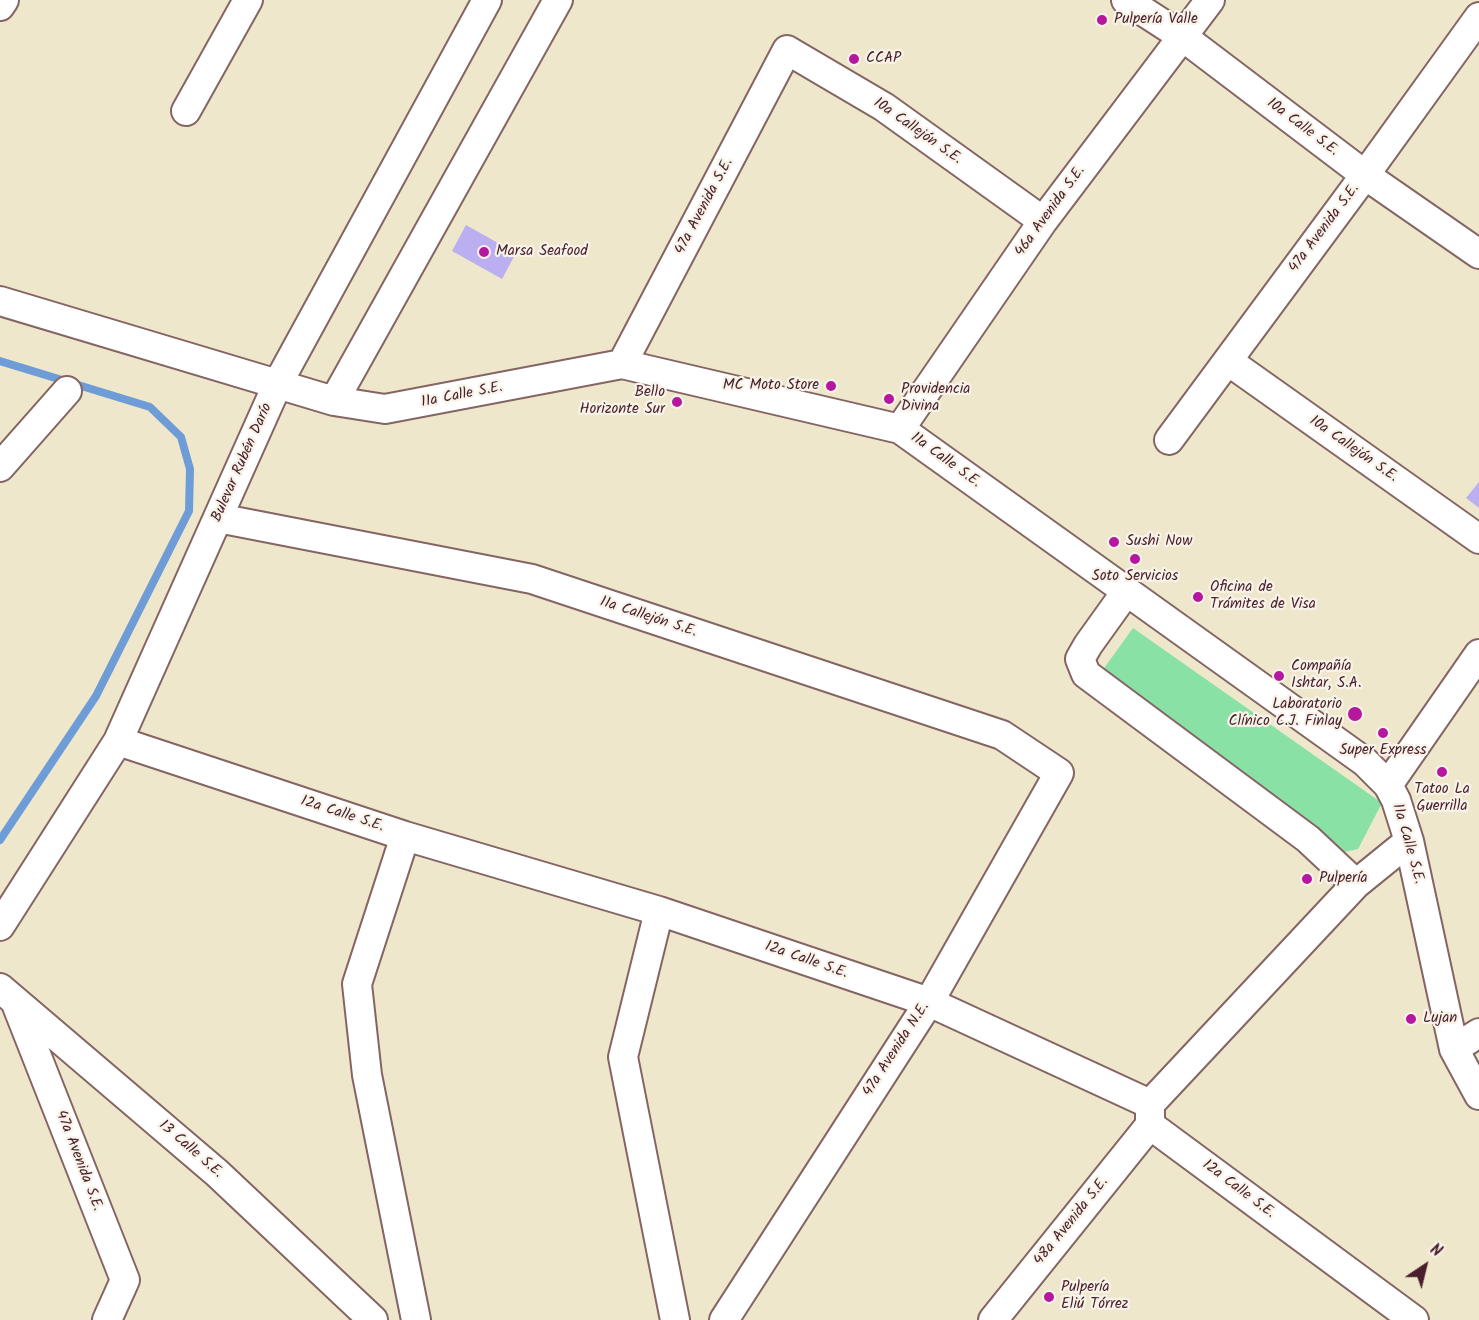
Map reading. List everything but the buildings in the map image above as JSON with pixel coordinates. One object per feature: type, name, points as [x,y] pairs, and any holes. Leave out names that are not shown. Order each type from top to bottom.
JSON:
[{"type":"street","points":[[0,6],[4,0]]},
{"type":"street","points":[[186,111],[248,0]]},
{"type":"street","name":"Bulevar Rubén Darío","points":[[0,926],[118,741],[278,383],[487,0]]},
{"type":"street","points":[[334,401],[558,0]]},
{"type":"street","name":"10a Calle S.E.","points":[[1126,0],[1183,38],[1365,175],[1479,254]]},
{"type":"street","name":"46a Avenida S.E.","points":[[900,429],[1042,221],[1210,0]]},
{"type":"street","name":"47a Avenida S.E.","points":[[1169,440],[1479,17]]},
{"type":"street","name":"47a Avenida S.E.","points":[[622,364],[788,50]]},
{"type":"street","name":"10a Callejón S.E.","points":[[788,50],[884,107],[1042,221]]},
{"type":"street","name":"11a Calle S.E.","points":[[0,301],[334,401],[385,410],[622,364],[900,429],[1365,762],[1388,785],[1396,800],[1409,840],[1454,1049],[1479,1095]]},
{"type":"street","name":"10a Callejón S.E.","points":[[1228,361],[1479,538]]},
{"type":"street","points":[[0,467],[68,391]]},
{"type":"street","name":"11a Callejón S.E.","points":[[218,518],[532,579],[1002,735],[1059,773]]},
{"type":"street","points":[[1126,592],[1080,659],[1086,674],[1308,838],[1356,884]]},
{"type":"street","points":[[1388,785],[1479,654]]},
{"type":"street","name":"12a Calle S.E.","points":[[118,741],[405,836],[659,911],[929,1002],[1150,1115],[1414,1320]]},
{"type":"street","name":"47a Avenida N.E.","points":[[724,1320],[929,1002],[1059,773]]},
{"type":"street","points":[[405,836],[357,984],[367,1075],[416,1320]]},
{"type":"street","name":"48a Avenida S.E.","points":[[993,1320],[1150,1115],[1356,884],[1409,840]]},
{"type":"street","points":[[659,911],[623,1057],[675,1320]]},
{"type":"street","name":"47a Avenida S.E.","points":[[8,994],[125,1280],[107,1320]]},
{"type":"street","name":"13 Calle S.E.","points":[[8,994],[217,1173],[373,1320]]},
{"type":"street","points":[[1454,1049],[1479,1033]]},
{"type":"green space","points":[[1133,628],[1382,803],[1358,849],[1340,853],[1097,678]]},
{"type":"waterway","points":[[0,361],[150,407],[181,437],[190,469],[189,511],[96,696],[0,840]]},
{"type":"place","name":"Pulpería Valle","points":[[1102,20]]},
{"type":"place","name":"CCAP","points":[[854,59]]},
{"type":"place","name":"Marsa Seafood","points":[[484,252]]},
{"type":"place","name":"MC Moto Store","points":[[831,386]]},
{"type":"place","name":"Providencia Divina","points":[[889,399]]},
{"type":"place","name":"Bello Horizonte Sur","points":[[677,402]]},
{"type":"place","name":"Sushi Now","points":[[1114,542]]},
{"type":"place","name":"Soto Servicios","points":[[1135,559]]},
{"type":"place","name":"Oficina de Trámites de Visa","points":[[1198,597]]},
{"type":"place","name":"Compañía Ishtar, S.A.","points":[[1279,676]]},
{"type":"place","name":"Laboratorio Clínico C.J. Finlay","points":[[1355,714]]},
{"type":"place","name":"Super Express","points":[[1383,733]]},
{"type":"place","name":"Tatoo La Guerrilla","points":[[1442,772]]},
{"type":"place","name":"Pulpería","points":[[1307,879]]},
{"type":"place","name":"Lujan","points":[[1411,1019]]},
{"type":"place","name":"Pulpería Eliú Tórrez","points":[[1049,1297]]}]
